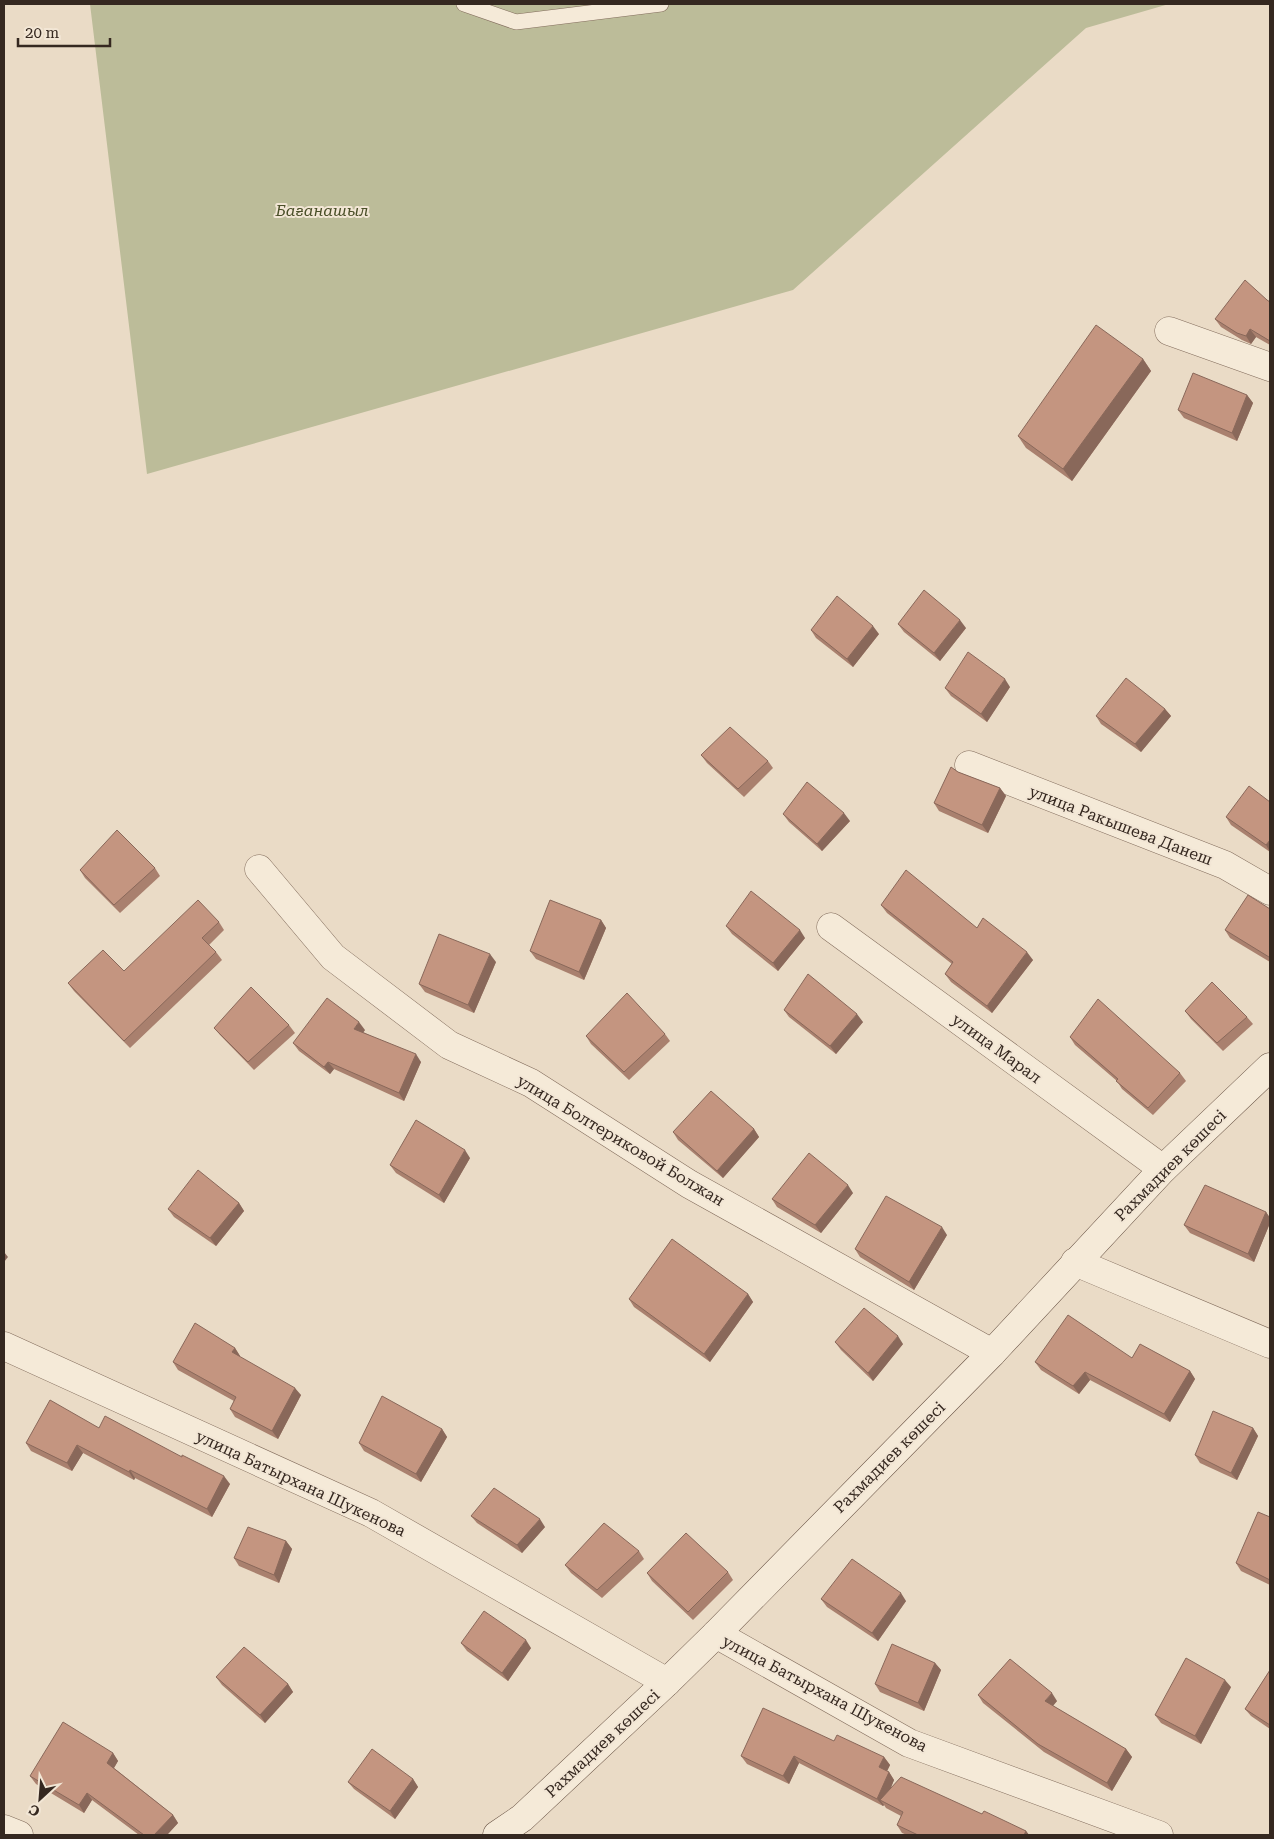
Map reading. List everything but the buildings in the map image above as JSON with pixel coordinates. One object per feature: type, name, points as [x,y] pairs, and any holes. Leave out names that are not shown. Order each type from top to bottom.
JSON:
[{"type":"street","points":[[1169,332],[1270,366]]},
{"type":"street","name":"улица Ракышева Данеш","points":[[969,765],[1225,865],[1270,891]]},
{"type":"street","name":"улица Болтериковой Болжан","points":[[259,869],[333,957],[449,1045],[531,1083],[689,1184],[992,1353]]},
{"type":"street","name":"улица Марал","points":[[831,927],[1163,1169]]},
{"type":"street","name":"Рахмадиев көшесі","points":[[497,1835],[522,1818],[716,1634],[992,1353],[1163,1169],[1270,1067]]},
{"type":"street","points":[[1075,1262],[1270,1344]]},
{"type":"street","name":"улица Батырхана Шукенова","points":[[4,1346],[371,1513],[667,1682]]},
{"type":"street","name":"улица Батырхана Шукенова","points":[[716,1634],[909,1743],[1158,1835]]},
{"type":"street","points":[[4,1829],[19,1835]]},
{"type":"lane","points":[[464,4],[516,22],[661,4]]},
{"type":"green space","name":"Бағанашыл","points":[[90,4],[1169,4],[1086,28],[793,290],[147,474]]}]
